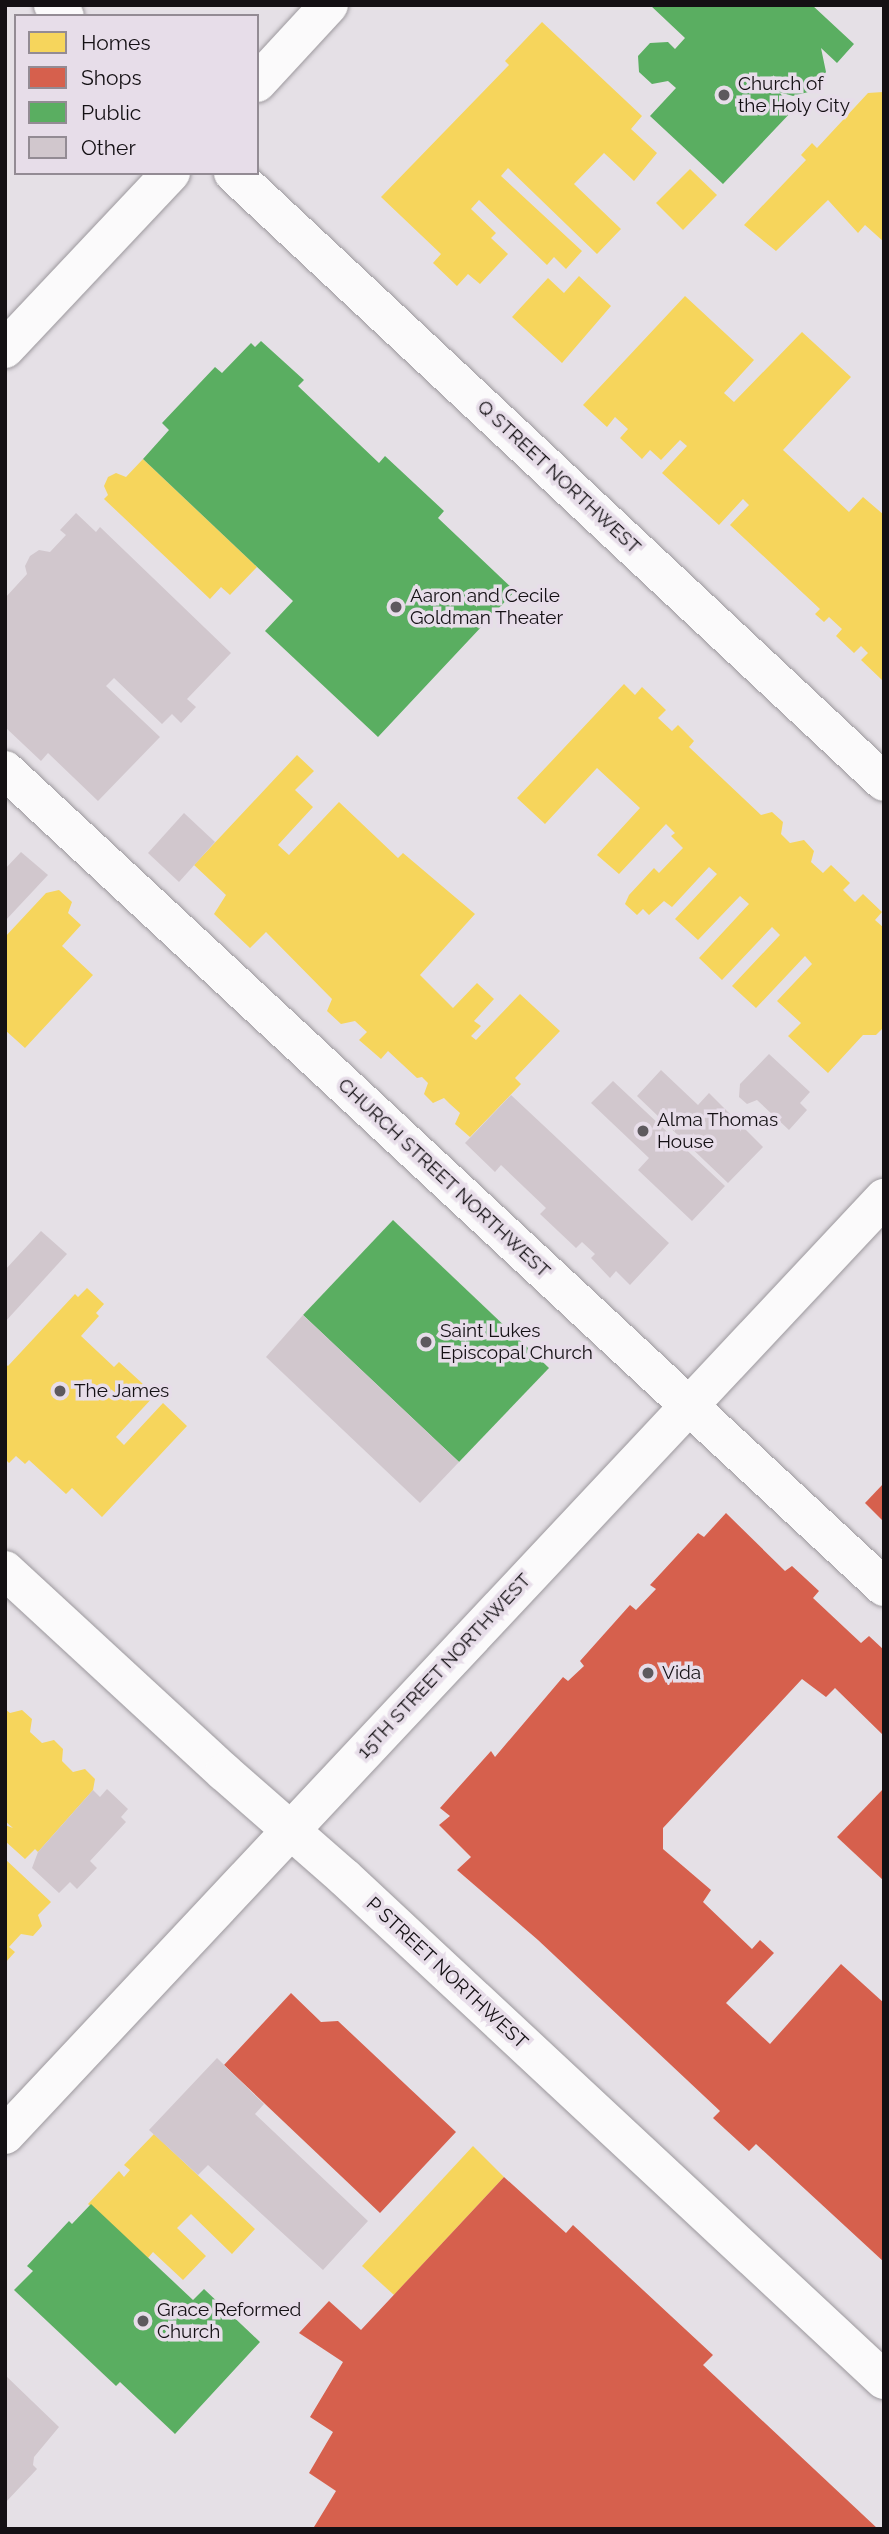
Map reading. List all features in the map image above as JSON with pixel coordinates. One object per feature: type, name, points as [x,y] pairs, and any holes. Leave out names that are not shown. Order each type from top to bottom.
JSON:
[{"type":"main road","points":[[259,81],[329,5]]},
{"type":"main road","points":[[5,349],[169,175]]},
{"type":"main road","name":"Q STREET NORTHWEST","points":[[235,175],[884,782]]},
{"type":"main road","name":"CHURCH STREET NORTHWEST","points":[[5,769],[884,1587]]},
{"type":"main road","name":"15TH STREET NORTHWEST","points":[[5,2135],[884,1198]]},
{"type":"main road","name":"P STREET NORTHWEST","points":[[5,1570],[884,2380]]},
{"type":"building: Homes","points":[[542,22],[642,116],[631,129],[657,153],[634,181],[604,153],[574,184],[621,229],[597,254],[508,168],[501,176],[582,251],[566,269],[554,257],[547,265],[479,200],[471,209],[496,233],[491,238],[508,254],[480,284],[468,274],[457,286],[433,263],[441,254],[381,197],[509,65],[505,61]]},
{"type":"building: Homes","points":[[883,92],[884,242],[865,225],[858,233],[828,200],[776,251],[744,225],[806,160],[801,155],[812,143],[817,148],[868,93]]},
{"type":"building: Homes","points":[[690,169],[717,195],[683,230],[656,203]]},
{"type":"building: Homes","points":[[579,276],[611,306],[562,363],[512,317],[548,278],[564,293]]},
{"type":"building: Homes","points":[[685,296],[754,360],[724,393],[734,402],[802,332],[851,377],[783,450],[849,512],[863,497],[884,515],[882,680],[861,660],[868,653],[861,646],[854,653],[836,636],[842,629],[829,617],[824,622],[815,614],[820,609],[730,525],[749,505],[743,499],[719,525],[662,473],[687,446],[680,440],[661,460],[650,450],[642,459],[620,438],[628,429],[615,417],[607,427],[583,405]]},
{"type":"building: Homes","points":[[143,459],[257,567],[230,595],[221,587],[210,599],[104,499],[108,495],[104,486],[108,477],[116,473],[126,477]]},
{"type":"building: Homes","points":[[624,684],[635,695],[642,687],[666,710],[658,718],[672,731],[678,725],[694,741],[689,747],[761,815],[772,812],[783,822],[781,834],[790,843],[804,840],[814,851],[811,862],[823,873],[831,865],[850,883],[843,890],[855,902],[863,894],[882,912],[875,920],[884,928],[884,1027],[876,1035],[863,1035],[828,1073],[788,1036],[801,1023],[777,1001],[812,964],[805,956],[756,1008],[732,986],[780,935],[772,927],[722,980],[699,958],[749,904],[740,896],[698,940],[675,919],[717,874],[709,867],[672,907],[664,901],[649,915],[643,909],[637,915],[625,904],[629,895],[654,868],[659,873],[683,848],[671,836],[675,833],[666,824],[619,874],[597,855],[640,808],[597,768],[545,824],[517,798]]},
{"type":"building: Homes","points":[[297,755],[314,771],[295,790],[313,807],[278,845],[289,855],[339,802],[398,858],[403,853],[475,914],[420,975],[453,1008],[477,983],[494,999],[474,1021],[481,1026],[471,1036],[476,1040],[520,994],[560,1031],[515,1078],[521,1084],[470,1137],[455,1124],[460,1113],[444,1098],[433,1103],[424,1094],[428,1083],[422,1077],[417,1078],[388,1051],[381,1059],[359,1040],[367,1032],[355,1021],[341,1024],[327,1011],[332,999],[266,932],[250,948],[214,914],[226,895],[194,865]]},
{"type":"building: Homes","points":[[59,890],[72,902],[68,913],[81,925],[62,946],[93,975],[25,1048],[5,1030],[5,937],[46,893]]},
{"type":"building: Homes","points":[[87,1288],[104,1304],[96,1313],[99,1316],[81,1336],[114,1367],[119,1362],[155,1395],[116,1437],[124,1445],[163,1403],[187,1426],[102,1517],[72,1488],[66,1494],[29,1460],[25,1464],[16,1456],[9,1463],[5,1459],[5,1364],[8,1366],[75,1294],[78,1297]]},
{"type":"building: Homes","points":[[5,1709],[10,1713],[22,1710],[32,1719],[30,1732],[42,1743],[54,1740],[63,1749],[62,1761],[73,1772],[85,1769],[95,1779],[93,1790],[38,1852],[35,1849],[25,1859],[5,1841],[5,1825],[13,1828],[5,1821]]},
{"type":"building: Homes","points":[[5,1859],[51,1902],[38,1915],[42,1926],[33,1936],[21,1934],[9,1947],[15,1952],[5,1963]]},
{"type":"building: Homes","points":[[154,2134],[255,2229],[232,2254],[191,2214],[177,2228],[206,2256],[183,2280],[153,2252],[148,2258],[88,2204],[119,2171],[124,2177],[130,2170],[124,2165]]},
{"type":"building: Homes","points":[[473,2146],[504,2177],[394,2295],[362,2266]]},
{"type":"building: Shops","points":[[884,1483],[884,1522],[865,1503]]},
{"type":"building: Shops","points":[[726,1513],[785,1571],[792,1566],[819,1591],[813,1598],[861,1643],[869,1636],[884,1650],[884,1736],[835,1688],[826,1697],[802,1679],[663,1828],[663,1849],[711,1890],[703,1902],[752,1949],[760,1940],[774,1953],[726,2003],[770,2044],[841,1964],[884,2003],[884,2262],[756,2144],[749,2151],[713,2118],[720,2111],[538,1940],[457,1870],[471,1857],[439,1825],[450,1816],[440,1808],[491,1751],[495,1757],[563,1677],[568,1681],[584,1666],[580,1661],[630,1605],[636,1610],[656,1589],[650,1585],[698,1533],[704,1537]]},
{"type":"building: Shops","points":[[884,1788],[884,1881],[837,1837]]},
{"type":"building: Shops","points":[[291,1993],[321,2022],[338,2021],[456,2132],[380,2213],[224,2065]]},
{"type":"building: Shops","points":[[504,2177],[566,2233],[573,2225],[713,2355],[703,2365],[878,2529],[314,2527],[336,2491],[309,2473],[333,2432],[310,2417],[343,2362],[299,2333],[329,2301],[361,2330]]},
{"type":"building: Public","name":"Church of the Holy City","points":[[650,5],[812,5],[854,44],[837,63],[821,48],[826,72],[812,91],[793,96],[779,92],[794,109],[723,184],[650,116],[676,88],[668,81],[652,84],[639,72],[638,56],[650,43],[668,42],[675,49],[685,38]]},
{"type":"building: Public","points":[[261,341],[304,380],[298,386],[379,463],[385,456],[444,511],[438,518],[515,591],[378,737],[265,631],[293,601],[143,459],[169,430],[162,423],[215,367],[222,373],[251,343],[255,347]]},
{"type":"building: Public","name":"Saint Lukes Episcopal Church","points":[[393,1220],[549,1368],[459,1462],[303,1315]]},
{"type":"building: Public","name":"Grace Reformed Church","points":[[91,2204],[193,2300],[204,2289],[260,2342],[175,2434],[120,2382],[116,2386],[14,2290],[33,2271],[27,2266],[69,2221],[72,2224]]},
{"type":"building: Other","points":[[76,513],[96,532],[100,527],[231,653],[187,699],[196,707],[181,723],[172,714],[162,724],[114,678],[106,686],[160,737],[98,801],[48,753],[41,761],[5,727],[5,598],[27,574],[25,566],[30,556],[39,550],[50,552],[66,535],[60,530]]},
{"type":"building: Other","points":[[184,813],[215,842],[179,882],[148,853]]},
{"type":"building: Other","points":[[21,852],[48,875],[5,921],[5,869]]},
{"type":"building: Other","points":[[769,1054],[810,1092],[800,1103],[807,1110],[789,1130],[757,1100],[747,1104],[739,1097],[740,1084]]},
{"type":"building: Other","points":[[661,1070],[698,1105],[709,1093],[763,1147],[728,1183],[637,1096]]},
{"type":"building: Other","name":"Alma Thomas House","points":[[613,1081],[725,1186],[692,1221],[638,1170],[649,1158],[591,1103]]},
{"type":"building: Other","points":[[511,1095],[669,1243],[630,1285],[616,1271],[610,1278],[591,1258],[595,1254],[582,1242],[576,1248],[540,1214],[546,1208],[501,1165],[495,1172],[465,1143]]},
{"type":"building: Other","points":[[41,1231],[67,1254],[5,1322],[5,1270]]},
{"type":"building: Other","points":[[303,1315],[459,1462],[420,1503],[266,1357]]},
{"type":"building: Other","points":[[107,1789],[128,1809],[121,1817],[126,1822],[90,1861],[97,1868],[77,1889],[70,1882],[59,1893],[32,1868],[38,1852],[93,1790],[100,1797]]},
{"type":"building: Other","points":[[217,2058],[264,2104],[255,2114],[368,2221],[323,2270],[208,2165],[198,2175],[149,2130]]},
{"type":"building: Other","points":[[5,2375],[59,2427],[34,2457],[33,2465],[37,2469],[5,2503]]},
{"type":"place","name":"Church of the Holy City","points":[[724,95]]},
{"type":"place","name":"Aaron and Cecile Goldman Theater","points":[[396,607]]},
{"type":"place","name":"Alma Thomas House","points":[[643,1131]]},
{"type":"place","name":"Saint Lukes Episcopal Church","points":[[426,1342]]},
{"type":"place","name":"The James","points":[[60,1391]]},
{"type":"place","name":"Vida","points":[[648,1673]]},
{"type":"place","name":"Grace Reformed Church","points":[[143,2321]]}]
